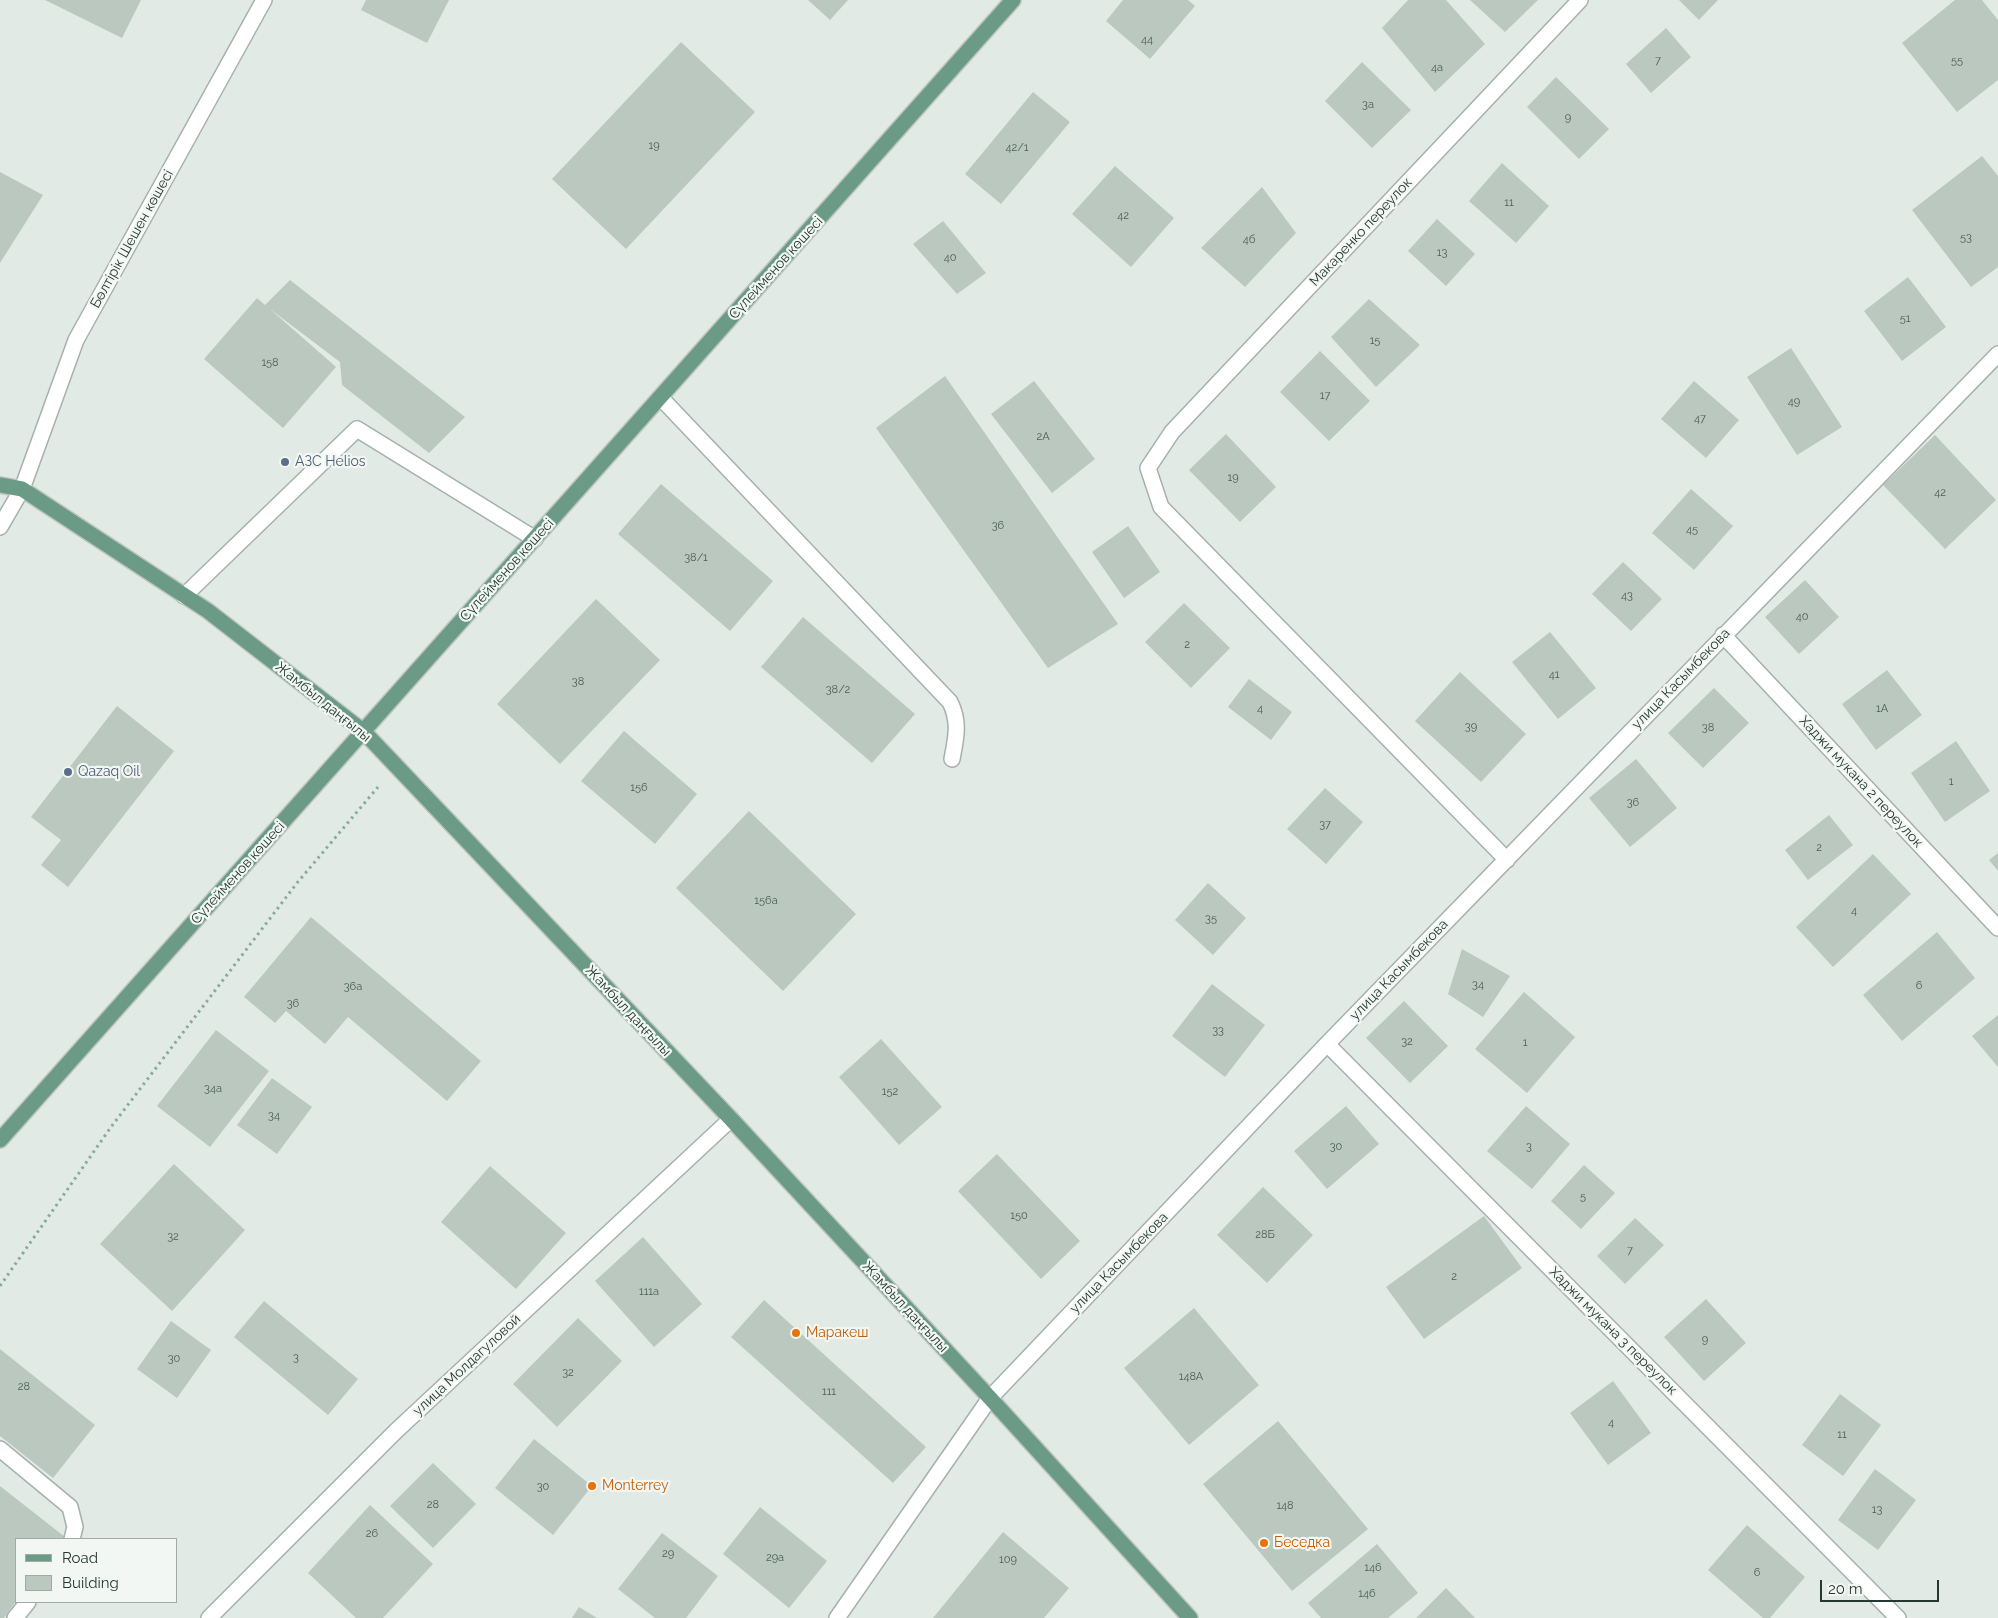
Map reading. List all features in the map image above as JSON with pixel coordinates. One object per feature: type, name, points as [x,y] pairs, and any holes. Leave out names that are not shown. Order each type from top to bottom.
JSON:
[{"type":"main road","name":"Сүлейменов көшесі","points":[[0,1140],[1013,0]]},
{"type":"main road","name":"Жамбыл даңғылы","points":[[0,485],[22,488],[208,611],[364,732],[731,1120],[990,1398],[1190,1618]]},
{"type":"street","name":"Бөлтірік Шешен көшесі","points":[[0,527],[22,488],[76,340],[264,0]]},
{"type":"street","name":"Макаренко переулок","points":[[1507,860],[1160,507],[1148,468],[1172,432],[1580,0]]},
{"type":"street","name":"улица Касымбекова","points":[[838,1618],[990,1398],[1328,1044],[1998,354]]},
{"type":"street","points":[[661,398],[950,702],[956,714],[958,725],[952,759]]},
{"type":"street","points":[[184,596],[357,429],[535,539]]},
{"type":"street","name":"Хаджи мукана 2 переулок","points":[[1724,635],[1998,928]]},
{"type":"street","name":"Хаджи мукана 3 переулок","points":[[1328,1044],[1898,1618]]},
{"type":"street","name":"улица Молдагуловой","points":[[209,1618],[396,1431],[731,1120]]},
{"type":"street","points":[[0,1449],[70,1506],[75,1527],[72,1538]]},
{"type":"street","points":[[15,1618],[27,1603]]},
{"type":"path","points":[[0,1286],[110,1127],[298,883],[396,765]]},
{"type":"building","points":[[45,0],[141,0],[122,38]]},
{"type":"building","points":[[366,0],[449,0],[427,43],[361,10]]},
{"type":"building","points":[[808,0],[848,0],[830,20]]},
{"type":"building","points":[[1123,0],[1188,0],[1195,6],[1150,59],[1106,21]]},
{"type":"building","points":[[1408,0],[1446,0],[1485,44],[1435,92],[1382,28]]},
{"type":"building","points":[[1470,0],[1538,0],[1505,32]]},
{"type":"building","points":[[1679,0],[1718,0],[1699,20]]},
{"type":"building","points":[[1955,0],[1982,0],[1998,20],[1998,80],[1957,112],[1902,43]]},
{"type":"building","points":[[1666,28],[1691,57],[1651,93],[1626,64]]},
{"type":"building","points":[[681,42],[755,112],[626,249],[552,179]]},
{"type":"building","points":[[1362,62],[1411,110],[1372,148],[1325,101]]},
{"type":"building","points":[[1556,77],[1609,129],[1579,159],[1527,107]]},
{"type":"building","points":[[1033,92],[1070,122],[1001,204],[965,174]]},
{"type":"building","points":[[1982,156],[1998,176],[1998,267],[1971,287],[1912,210]]},
{"type":"building","points":[[1502,163],[1549,206],[1516,243],[1469,201]]},
{"type":"building","points":[[1115,166],[1174,218],[1131,267],[1072,214]]},
{"type":"building","points":[[0,172],[43,195],[0,263]]},
{"type":"building","points":[[1262,187],[1296,233],[1245,287],[1201,248]]},
{"type":"building","points":[[1437,219],[1475,254],[1446,286],[1408,251]]},
{"type":"building","points":[[943,221],[986,273],[957,294],[913,244]]},
{"type":"building","points":[[1908,277],[1946,327],[1902,361],[1864,311]]},
{"type":"building","points":[[290,280],[465,417],[429,453],[342,385],[340,362],[270,309],[336,367],[283,428],[204,359],[257,298],[265,305]]},
{"type":"building","points":[[1369,299],[1420,345],[1376,387],[1331,337]]},
{"type":"building","points":[[1791,348],[1842,427],[1797,455],[1747,377]]},
{"type":"building","points":[[1320,351],[1370,401],[1329,441],[1280,392]]},
{"type":"building","points":[[945,376],[1118,624],[1048,668],[876,428]]},
{"type":"building","points":[[1034,381],[1095,459],[1052,493],[991,414]]},
{"type":"building","points":[[1694,381],[1739,420],[1706,458],[1661,419]]},
{"type":"building","points":[[1226,434],[1276,487],[1240,522],[1189,470]]},
{"type":"building","points":[[1935,435],[1996,500],[1945,549],[1883,485]]},
{"type":"building","points":[[661,484],[773,581],[730,631],[618,534]]},
{"type":"building","points":[[1691,489],[1733,526],[1694,570],[1652,533]]},
{"type":"building","points":[[1128,526],[1160,572],[1124,598],[1092,552]]},
{"type":"building","points":[[1623,562],[1662,599],[1631,631],[1592,594]]},
{"type":"building","points":[[1805,580],[1839,617],[1799,654],[1765,617]]},
{"type":"building","points":[[596,599],[660,660],[560,764],[497,704]]},
{"type":"building","points":[[1184,603],[1230,648],[1191,688],[1145,642]]},
{"type":"building","points":[[803,617],[915,714],[872,763],[761,667]]},
{"type":"building","points":[[1550,632],[1596,688],[1558,719],[1512,662]]},
{"type":"building","points":[[1887,670],[1922,715],[1876,750],[1842,704]]},
{"type":"building","points":[[1460,672],[1526,734],[1481,782],[1415,721]]},
{"type":"building","points":[[1249,679],[1292,712],[1271,740],[1228,707]]},
{"type":"building","points":[[1714,688],[1749,723],[1703,768],[1668,733]]},
{"type":"building","points":[[117,706],[174,751],[68,887],[41,865],[61,840],[31,817]]},
{"type":"building","points":[[624,731],[697,794],[655,844],[581,781]]},
{"type":"building","points":[[1956,741],[1990,791],[1945,822],[1911,773]]},
{"type":"building","points":[[1636,759],[1677,808],[1630,847],[1589,798]]},
{"type":"building","points":[[1325,788],[1363,822],[1326,864],[1287,829]]},
{"type":"building","points":[[749,811],[856,914],[783,991],[676,888]]},
{"type":"building","points":[[1829,815],[1853,845],[1808,880],[1785,850]]},
{"type":"building","points":[[1998,853],[1998,871],[1989,860]]},
{"type":"building","points":[[1873,854],[1911,894],[1833,967],[1796,927]]},
{"type":"building","points":[[1208,883],[1246,918],[1213,955],[1175,920]]},
{"type":"building","points":[[311,917],[481,1061],[447,1101],[348,1017],[325,1044],[286,1011],[275,1023],[244,997]]},
{"type":"building","points":[[1937,932],[1975,978],[1902,1041],[1863,995]]},
{"type":"building","points":[[1462,949],[1510,976],[1483,1017],[1448,994]]},
{"type":"building","points":[[1212,984],[1265,1025],[1225,1077],[1172,1036]]},
{"type":"building","points":[[1524,992],[1575,1037],[1527,1093],[1475,1049]]},
{"type":"building","points":[[1404,1001],[1448,1046],[1410,1083],[1366,1038]]},
{"type":"building","points":[[1998,1015],[1998,1067],[1972,1036]]},
{"type":"building","points":[[216,1030],[269,1071],[210,1147],[157,1106]]},
{"type":"building","points":[[881,1039],[942,1107],[899,1145],[839,1077]]},
{"type":"building","points":[[272,1078],[312,1107],[277,1154],[237,1125]]},
{"type":"building","points":[[1346,1106],[1379,1144],[1327,1189],[1294,1151]]},
{"type":"building","points":[[1526,1106],[1570,1144],[1532,1189],[1487,1151]]},
{"type":"building","points":[[997,1154],[1080,1241],[1041,1279],[958,1191]]},
{"type":"building","points":[[174,1164],[245,1230],[172,1311],[100,1244]]},
{"type":"building","points":[[1584,1165],[1615,1193],[1581,1229],[1551,1201]]},
{"type":"building","points":[[490,1166],[566,1233],[516,1289],[441,1222]]},
{"type":"building","points":[[1263,1187],[1313,1235],[1267,1283],[1217,1235]]},
{"type":"building","points":[[1484,1216],[1522,1268],[1424,1339],[1386,1287]]},
{"type":"building","points":[[1635,1218],[1664,1245],[1625,1284],[1597,1256]]},
{"type":"building","points":[[643,1237],[702,1304],[654,1347],[595,1281]]},
{"type":"building","points":[[1706,1299],[1746,1343],[1704,1381],[1664,1337]]},
{"type":"building","points":[[764,1300],[926,1447],[893,1483],[731,1337]]},
{"type":"building","points":[[264,1301],[358,1379],[328,1415],[234,1337]]},
{"type":"building","points":[[1194,1308],[1259,1385],[1189,1445],[1124,1368]]},
{"type":"building","points":[[578,1318],[622,1361],[557,1427],[513,1384]]},
{"type":"building","points":[[171,1321],[211,1350],[177,1398],[137,1369]]},
{"type":"building","points":[[0,1349],[95,1425],[53,1478],[0,1436]]},
{"type":"building","points":[[1613,1381],[1651,1433],[1608,1465],[1570,1413]]},
{"type":"building","points":[[1840,1394],[1881,1425],[1843,1476],[1802,1445]]},
{"type":"building","points":[[1278,1421],[1368,1529],[1292,1591],[1203,1484]]},
{"type":"building","points":[[534,1439],[592,1486],[553,1535],[495,1488]]},
{"type":"building","points":[[433,1463],[476,1504],[433,1548],[390,1506]]},
{"type":"building","points":[[1875,1469],[1916,1500],[1878,1550],[1838,1520]]},
{"type":"building","points":[[0,1486],[65,1537],[15,1538],[15,1602],[4,1618],[0,1618]]},
{"type":"building","points":[[370,1505],[433,1564],[383,1618],[356,1618],[308,1573]]},
{"type":"building","points":[[760,1507],[827,1561],[789,1608],[723,1554]]},
{"type":"building","points":[[1747,1525],[1805,1577],[1770,1618],[1763,1618],[1708,1570]]},
{"type":"building","points":[[1003,1532],[1069,1588],[1044,1618],[933,1618]]},
{"type":"building","points":[[662,1533],[718,1576],[686,1618],[655,1618],[618,1589]]},
{"type":"building","points":[[1377,1544],[1418,1593],[1388,1618],[1321,1618],[1308,1603]]},
{"type":"building","points":[[1446,1588],[1475,1618],[1416,1618]]},
{"type":"building","points":[[579,1607],[597,1618],[572,1618]]},
{"type":"place","name":"АЗС Helios","points":[[285,462]]},
{"type":"place","name":"Qazaq Oil","points":[[68,772]]},
{"type":"place","name":"Маракеш","points":[[796,1333]]},
{"type":"place","name":"Monterrey","points":[[592,1486]]},
{"type":"place","name":"Беседка","points":[[1264,1543]]}]
